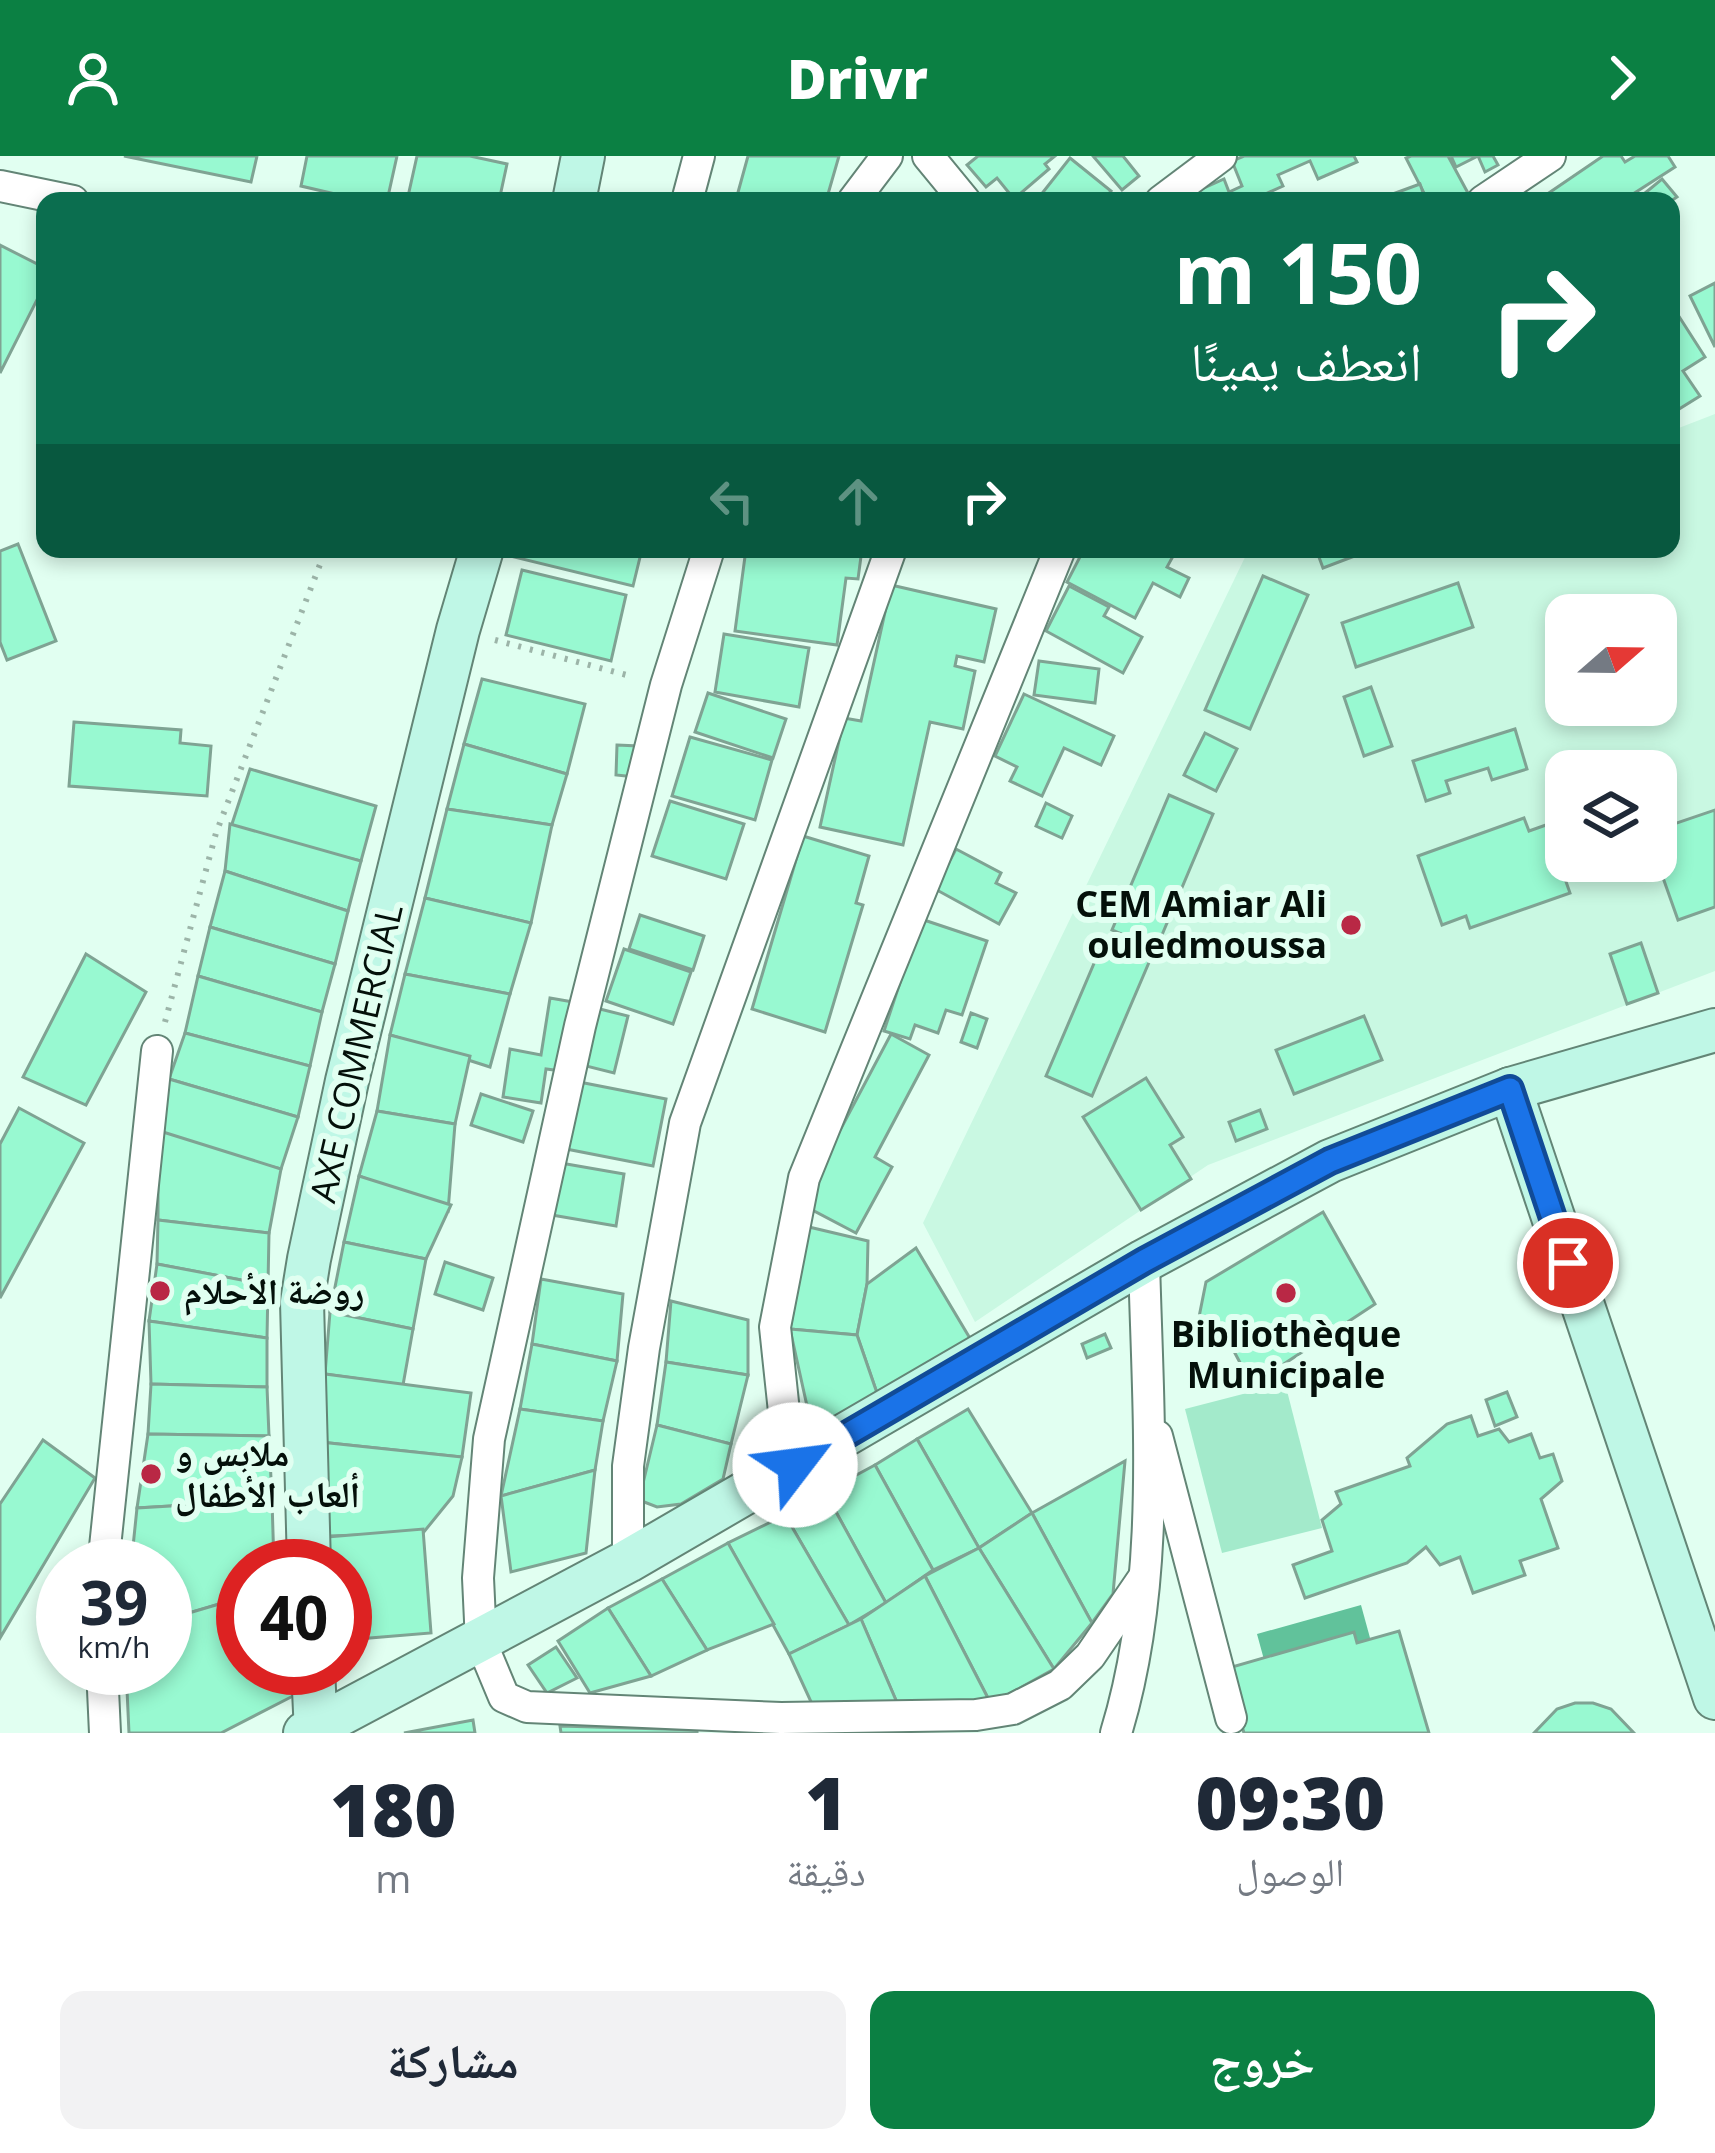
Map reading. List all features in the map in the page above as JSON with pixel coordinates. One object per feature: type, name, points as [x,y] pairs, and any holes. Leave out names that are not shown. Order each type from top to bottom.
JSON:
[{"type":"street","points":[[576,192],[583,156]]},
{"type":"street","points":[[689,192],[699,156]]},
{"type":"street","points":[[860,192],[887,156]]},
{"type":"street","points":[[928,156],[958,192]]},
{"type":"street","points":[[1173,192],[1221,156]]},
{"type":"street","points":[[1496,192],[1550,156]]},
{"type":"street","points":[[0,186],[36,193]]},
{"type":"street","name":"AXE COMMERCIAL","points":[[308,1539],[305,1280],[347,1081],[479,558]]},
{"type":"street","points":[[509,1733],[504,1696],[482,1642],[478,1578],[489,1439],[580,1026],[666,685],[706,558]]},
{"type":"street","points":[[628,1561],[628,1466],[644,1348],[686,1123],[888,558]]},
{"type":"street","points":[[795,1465],[787,1440],[775,1328],[798,1198],[1056,558]]},
{"type":"street","points":[[313,1695],[312,1732],[628,1561],[1144,1261],[1330,1161],[1510,1089],[1715,1030]]},
{"type":"street","points":[[106,1539],[157,1051]]},
{"type":"street","points":[[1510,1089],[1715,1698]]},
{"type":"street","points":[[1116,1733],[1131,1683],[1144,1577],[1148,1414],[1144,1261]]},
{"type":"street","points":[[1148,1414],[1231,1718]]},
{"type":"street","points":[[504,1696],[527,1706],[781,1718],[1013,1709],[1060,1685],[1090,1656],[1144,1577]]},
{"type":"street","points":[[103,1695],[105,1733]]},
{"type":"path","points":[[157,1051],[217,833],[323,558]]},
{"type":"path","points":[[458,630],[666,685]]},
{"type":"shaded area","name":"CEM Amiar Ali ouledmoussa","points":[[1715,414],[1715,971],[1208,1165],[975,1322],[923,1223],[1245,558],[1680,558],[1680,428]]},
{"type":"shaded area","points":[[1285,1383],[1322,1528],[1222,1553],[1185,1409]]},
{"type":"shaded area","points":[[1361,1605],[1396,1733],[1284,1733],[1257,1634]]},
{"type":"building","points":[[124,156],[257,156],[251,182]]},
{"type":"building","points":[[307,156],[397,156],[389,192],[327,192],[301,186]]},
{"type":"building","points":[[417,156],[470,156],[507,164],[501,192],[409,192]]},
{"type":"building","points":[[748,156],[839,156],[829,192],[738,192]]},
{"type":"building","points":[[978,156],[1055,156],[1045,164],[1049,169],[1022,192],[1008,192],[997,178],[986,187],[967,165]]},
{"type":"building","points":[[1093,156],[1123,156],[1139,176],[1122,190]]},
{"type":"building","points":[[1244,156],[1354,156],[1357,162],[1318,179],[1310,161],[1278,175],[1283,186],[1270,192],[1229,192],[1242,186],[1232,161]]},
{"type":"building","points":[[1448,156],[1467,192],[1423,192],[1406,158]]},
{"type":"building","points":[[1451,156],[1478,156],[1456,167]]},
{"type":"building","points":[[1478,156],[1493,156],[1498,165],[1485,172]]},
{"type":"building","points":[[1603,156],[1621,156],[1625,162],[1635,156],[1668,156],[1675,167],[1636,192],[1550,192]]},
{"type":"building","points":[[1070,158],[1111,191],[1110,192],[1043,192]]},
{"type":"building","points":[[1224,179],[1229,192],[1195,192]]},
{"type":"building","points":[[1662,179],[1673,192],[1646,192]]},
{"type":"building","points":[[1420,184],[1423,192],[1398,192]]},
{"type":"building","points":[[0,245],[36,263],[36,302],[0,373]]},
{"type":"building","points":[[1715,283],[1715,347],[1690,296]]},
{"type":"building","points":[[1680,318],[1705,357],[1683,371],[1700,396],[1680,408]]},
{"type":"building","points":[[18,544],[56,641],[7,660],[0,642],[0,551]]},
{"type":"building","points":[[518,558],[640,558],[633,586]]},
{"type":"building","points":[[745,558],[861,558],[858,579],[846,578],[837,645],[735,631]]},
{"type":"building","points":[[1079,558],[1172,558],[1167,567],[1189,578],[1180,597],[1153,583],[1135,618],[1067,582]]},
{"type":"building","points":[[1319,558],[1349,558],[1323,568]]},
{"type":"building","points":[[522,570],[626,595],[611,661],[506,635]]},
{"type":"building","points":[[1263,576],[1308,595],[1250,729],[1205,710]]},
{"type":"building","points":[[1458,583],[1473,627],[1356,667],[1342,623]]},
{"type":"building","points":[[891,585],[996,609],[984,662],[957,656],[955,666],[975,671],[963,729],[930,722],[903,845],[820,827],[844,718],[861,721]]},
{"type":"building","points":[[1069,586],[1109,607],[1104,616],[1142,637],[1123,673],[1046,631]]},
{"type":"building","points":[[724,634],[809,648],[799,707],[715,692]]},
{"type":"building","points":[[1039,661],[1099,669],[1095,703],[1034,695]]},
{"type":"building","points":[[482,679],[585,704],[567,774],[464,744]]},
{"type":"building","points":[[1371,687],[1392,746],[1364,756],[1344,697]]},
{"type":"building","points":[[708,693],[786,719],[773,758],[695,732]]},
{"type":"building","points":[[1024,694],[1114,736],[1101,765],[1064,748],[1042,796],[1010,781],[1017,767],[995,756]]},
{"type":"building","points":[[74,722],[181,730],[180,743],[211,746],[207,796],[69,786]]},
{"type":"building","points":[[1515,729],[1527,769],[1492,780],[1488,768],[1446,781],[1450,793],[1426,801],[1413,761]]},
{"type":"building","points":[[1205,733],[1237,749],[1216,791],[1184,775]]},
{"type":"building","points":[[690,737],[772,760],[755,820],[672,796]]},
{"type":"building","points":[[464,744],[567,774],[552,825],[447,809]]},
{"type":"building","points":[[617,745],[638,746],[636,777],[616,775]]},
{"type":"building","points":[[250,769],[376,806],[361,861],[230,830]]},
{"type":"building","points":[[1169,795],[1213,814],[1156,949],[1112,930]]},
{"type":"building","points":[[670,801],[744,824],[726,879],[652,856]]},
{"type":"building","points":[[1046,803],[1072,816],[1062,838],[1036,826]]},
{"type":"building","points":[[447,809],[552,825],[531,923],[425,898]]},
{"type":"building","points":[[1715,810],[1715,907],[1678,920],[1665,882],[1677,882],[1677,823]]},
{"type":"building","points":[[1524,818],[1529,831],[1545,825],[1545,882],[1566,882],[1570,893],[1470,928],[1466,916],[1442,925],[1418,856]]},
{"type":"building","points":[[230,824],[361,861],[348,911],[225,871]]},
{"type":"building","points":[[803,836],[869,856],[856,903],[863,905],[825,1032],[752,1009]]},
{"type":"building","points":[[956,849],[1001,873],[996,883],[1016,893],[999,924],[935,889]]},
{"type":"building","points":[[225,871],[348,911],[335,964],[210,927]]},
{"type":"building","points":[[425,898],[531,923],[510,994],[405,974]]},
{"type":"building","points":[[640,915],[704,936],[693,970],[629,949]]},
{"type":"building","points":[[921,919],[987,941],[962,1015],[946,1010],[938,1033],[915,1025],[910,1039],[884,1031]]},
{"type":"building","points":[[210,927],[335,964],[322,1012],[198,976]]},
{"type":"building","points":[[1104,940],[1150,960],[1092,1096],[1046,1076]]},
{"type":"building","points":[[1641,943],[1658,993],[1627,1004],[1610,954]]},
{"type":"building","points":[[624,949],[691,972],[673,1024],[606,1001]]},
{"type":"building","points":[[86,954],[146,992],[86,1105],[23,1077]]},
{"type":"building","points":[[405,974],[510,994],[490,1067],[390,1035]]},
{"type":"building","points":[[198,976],[322,1012],[310,1066],[185,1033]]},
{"type":"building","points":[[550,998],[573,1002],[562,1071],[546,1069],[541,1103],[503,1097],[510,1049],[541,1055]]},
{"type":"building","points":[[592,1007],[628,1016],[614,1073],[578,1064]]},
{"type":"building","points":[[971,1013],[987,1019],[977,1048],[961,1042]]},
{"type":"building","points":[[1364,1016],[1382,1060],[1294,1094],[1276,1050]]},
{"type":"building","points":[[185,1033],[310,1066],[298,1117],[169,1079]]},
{"type":"building","points":[[891,1034],[929,1055],[875,1157],[892,1167],[856,1233],[801,1204]]},
{"type":"building","points":[[390,1035],[470,1056],[455,1124],[377,1111]]},
{"type":"building","points":[[1146,1078],[1183,1137],[1170,1145],[1191,1179],[1141,1210],[1083,1117]]},
{"type":"building","points":[[169,1079],[298,1117],[281,1169],[158,1137]]},
{"type":"building","points":[[569,1080],[666,1099],[653,1166],[556,1147]]},
{"type":"building","points":[[481,1094],[533,1111],[523,1142],[471,1125]]},
{"type":"building","points":[[19,1108],[84,1143],[0,1298],[0,1144]]},
{"type":"building","points":[[1260,1110],[1267,1129],[1236,1141],[1229,1122]]},
{"type":"building","points":[[377,1111],[455,1124],[448,1211],[359,1176]]},
{"type":"building","points":[[163,1132],[281,1169],[269,1233],[158,1220],[158,1137]]},
{"type":"building","points":[[555,1162],[624,1174],[616,1226],[546,1214]]},
{"type":"building","points":[[359,1176],[451,1205],[426,1259],[344,1242]]},
{"type":"building","name":"Bibliothèque Municipale","points":[[1323,1212],[1375,1304],[1252,1385],[1229,1342],[1211,1347],[1198,1322],[1206,1282]]},
{"type":"building","points":[[158,1220],[269,1233],[268,1285],[157,1264]]},
{"type":"building","points":[[809,1227],[868,1241],[867,1284],[857,1335],[790,1329]]},
{"type":"building","points":[[344,1242],[426,1259],[413,1329],[330,1312]]},
{"type":"building","points":[[916,1248],[971,1340],[877,1393],[857,1335],[867,1284]]},
{"type":"building","points":[[445,1262],[493,1278],[483,1310],[435,1294]]},
{"type":"building","points":[[157,1264],[268,1285],[267,1338],[149,1321]]},
{"type":"building","points":[[541,1279],[623,1294],[617,1361],[532,1344]]},
{"type":"building","points":[[671,1301],[748,1320],[748,1375],[666,1362]]},
{"type":"building","points":[[330,1312],[413,1329],[403,1385],[325,1374]]},
{"type":"building","points":[[149,1321],[267,1338],[267,1387],[151,1384]]},
{"type":"building","points":[[790,1329],[857,1335],[877,1393],[813,1433]]},
{"type":"building","points":[[1105,1334],[1111,1348],[1087,1358],[1082,1344]]},
{"type":"building","points":[[532,1344],[617,1361],[603,1421],[520,1409]]},
{"type":"building","points":[[666,1362],[748,1375],[731,1444],[657,1425]]},
{"type":"building","points":[[325,1374],[471,1393],[462,1457],[320,1442]]},
{"type":"building","points":[[151,1384],[267,1387],[269,1436],[148,1434]]},
{"type":"building","points":[[1507,1392],[1517,1417],[1495,1426],[1486,1400]]},
{"type":"building","points":[[520,1409],[603,1421],[595,1470],[501,1496]]},
{"type":"building","points":[[968,1409],[1032,1513],[979,1548],[917,1439]]},
{"type":"building","points":[[1471,1416],[1478,1436],[1499,1429],[1509,1442],[1531,1434],[1540,1458],[1553,1454],[1562,1481],[1541,1499],[1558,1548],[1520,1561],[1525,1575],[1473,1593],[1460,1557],[1440,1565],[1426,1547],[1407,1563],[1305,1598],[1293,1565],[1332,1551],[1322,1520],[1341,1504],[1336,1492],[1410,1466],[1407,1458],[1447,1424]]},
{"type":"building","points":[[657,1425],[731,1444],[723,1479],[681,1504],[657,1507],[639,1500]]},
{"type":"building","points":[[148,1434],[269,1436],[272,1500],[137,1508]]},
{"type":"building","points":[[917,1439],[979,1548],[933,1570],[875,1465]]},
{"type":"building","points":[[43,1440],[95,1478],[59,1539],[36,1539],[36,1577],[0,1638],[0,1504]]},
{"type":"building","points":[[320,1442],[462,1457],[453,1496],[423,1533],[328,1536]]},
{"type":"building","points":[[1125,1461],[1113,1594],[1092,1623],[1032,1513]]},
{"type":"building","points":[[875,1465],[933,1570],[886,1603],[825,1492]]},
{"type":"building","points":[[595,1470],[586,1553],[511,1572],[501,1496]]},
{"type":"building","points":[[825,1492],[886,1603],[849,1625],[785,1515]]},
{"type":"building","points":[[272,1500],[273,1539],[216,1539],[216,1605],[192,1612],[192,1539],[134,1539],[137,1508]]},
{"type":"building","points":[[1032,1513],[1092,1623],[1054,1669],[979,1548]]},
{"type":"building","points":[[785,1515],[849,1625],[789,1654],[728,1543]]},
{"type":"building","points":[[423,1529],[431,1633],[372,1638],[372,1539],[327,1537]]},
{"type":"building","points":[[728,1543],[774,1624],[707,1650],[662,1579]]},
{"type":"building","points":[[979,1548],[1054,1669],[991,1704],[925,1576]]},
{"type":"building","points":[[925,1576],[991,1704],[898,1705],[861,1619]]},
{"type":"building","points":[[662,1579],[707,1650],[651,1676],[608,1608]]},
{"type":"building","points":[[216,1605],[216,1695],[293,1696],[221,1733],[129,1733],[127,1695],[192,1695],[192,1612]]},
{"type":"building","points":[[608,1608],[651,1676],[590,1693],[558,1641]]},
{"type":"building","points":[[861,1619],[898,1705],[812,1704],[789,1654]]},
{"type":"building","points":[[1399,1631],[1429,1733],[1244,1733],[1225,1669],[1354,1632],[1357,1643]]},
{"type":"building","points":[[556,1647],[577,1678],[547,1693],[528,1665]]},
{"type":"building","points":[[1575,1703],[1611,1709],[1634,1733],[1534,1733],[1557,1709]]},
{"type":"building","points":[[473,1720],[475,1733],[404,1733]]},
{"type":"building","points":[[560,1726],[697,1730],[697,1733],[561,1733]]},
{"type":"place","name":"CEM Amiar Ali ouledmoussa","points":[[1351,925]]},
{"type":"place","name":"روضة الأحلام","points":[[160,1291]]},
{"type":"place","name":"Bibliothèque Municipale","points":[[1286,1293]]},
{"type":"place","name":"ملابس و ألعاب الأطفال","points":[[151,1474]]},
{"type":"route","points":[[795,1465],[1144,1261],[1330,1161],[1510,1089],[1568,1263]]}]
